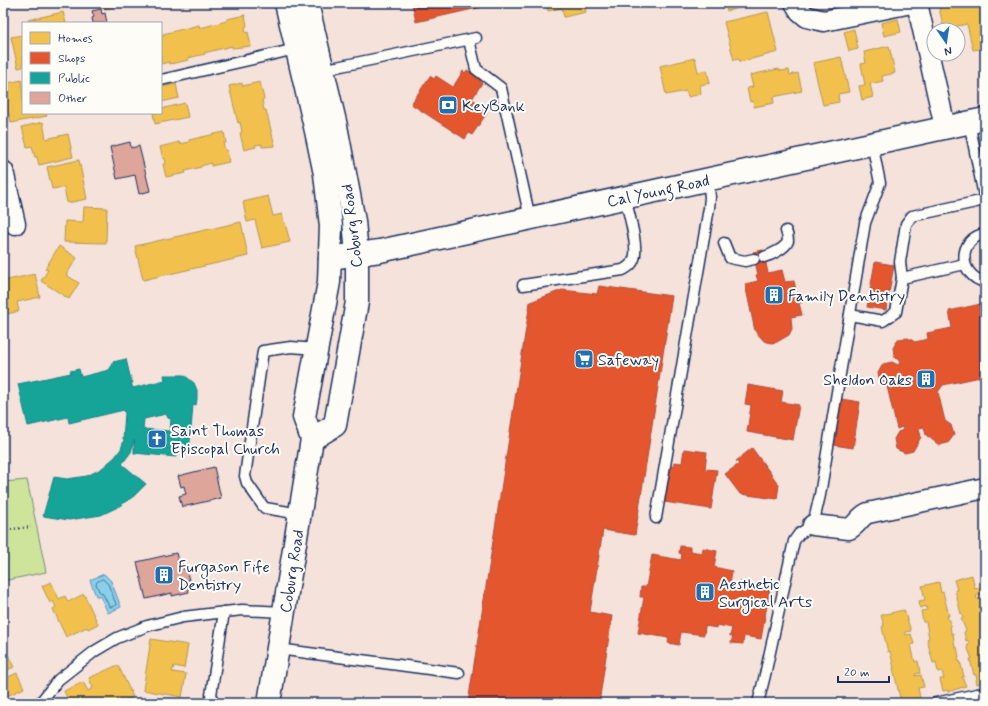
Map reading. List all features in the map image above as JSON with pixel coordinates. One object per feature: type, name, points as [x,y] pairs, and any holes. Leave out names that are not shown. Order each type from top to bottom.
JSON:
[{"type":"main road","name":"Coburg Road","points":[[269,703],[312,439],[304,417],[329,282],[331,226],[325,174],[286,3]]},
{"type":"main road","name":"Coburg Road","points":[[307,3],[340,148],[354,221],[357,254],[357,302],[335,425],[312,439]]},
{"type":"main road","name":"Cal Young Road","points":[[330,258],[357,254],[530,218],[977,120]]},
{"type":"street","points":[[795,3],[800,11],[807,17],[824,21],[911,3]]},
{"type":"street","points":[[917,3],[944,127]]},
{"type":"street","points":[[3,171],[15,224]]},
{"type":"street","points":[[812,525],[849,530],[868,513],[985,488]]},
{"type":"lane","points":[[322,70],[472,39],[476,69],[501,88],[530,218]]},
{"type":"lane","points":[[162,80],[296,49]]},
{"type":"lane","points":[[850,315],[883,322],[896,312],[902,278],[900,262],[902,247],[906,224],[912,216],[985,200],[977,120]]},
{"type":"lane","points":[[758,703],[766,675],[794,541],[799,534],[812,525],[821,488],[865,223],[880,183],[872,143]]},
{"type":"lane","points":[[656,518],[709,208],[710,197],[708,179]]},
{"type":"lane","points":[[523,285],[623,270],[628,267],[634,259],[636,248],[625,197]]},
{"type":"lane","points":[[724,243],[730,258],[745,261],[773,255],[786,244],[788,240],[786,231]]},
{"type":"lane","points":[[985,234],[974,238],[968,244],[964,259],[970,274],[976,279],[985,282]]},
{"type":"lane","points":[[902,278],[965,264]]},
{"type":"lane","points":[[300,514],[265,508],[247,483],[245,476],[263,351],[291,346],[316,349]]},
{"type":"lane","points":[[40,703],[58,680],[95,651],[116,638],[147,626],[183,617],[242,610],[284,612]]},
{"type":"lane","points":[[211,695],[224,612]]},
{"type":"lane","points":[[278,649],[459,673]]},
{"type":"lane","points":[[936,703],[985,693]]},
{"type":"path","points":[[3,530],[31,527]]},
{"type":"green space","points":[[27,480],[46,572],[3,581],[3,482]]},
{"type":"water","points":[[104,574],[111,581],[121,607],[108,613],[100,596],[96,596],[90,580]]},
{"type":"building: Homes","points":[[103,3],[113,3],[114,7],[105,9]]},
{"type":"building: Homes","points":[[546,3],[598,3],[598,5],[585,8],[586,12],[564,17],[562,8],[548,11]]},
{"type":"building: Homes","points":[[725,3],[761,3],[727,11]]},
{"type":"building: Homes","points":[[963,3],[984,3],[985,48],[973,50],[966,22],[942,22],[939,8]]},
{"type":"building: Homes","points":[[63,12],[66,22],[29,22],[28,20]]},
{"type":"building: Homes","points":[[768,12],[778,52],[740,62],[739,59],[734,60],[724,22]]},
{"type":"building: Homes","points":[[245,15],[247,26],[245,27],[246,33],[248,32],[251,46],[232,48],[232,46],[188,58],[189,60],[170,64],[169,62],[162,64],[163,34],[199,25],[200,28],[227,21],[227,19]]},
{"type":"building: Homes","points":[[898,19],[901,32],[884,36],[881,23]]},
{"type":"building: Homes","points":[[854,29],[858,49],[849,51],[844,32]]},
{"type":"building: Homes","points":[[22,35],[22,67],[18,68],[11,37]]},
{"type":"building: Homes","points":[[889,46],[895,73],[882,76],[883,81],[870,84],[873,97],[862,100],[859,86],[865,85],[861,64],[866,63],[864,52]]},
{"type":"building: Homes","points":[[841,57],[849,92],[838,94],[839,102],[823,105],[813,63]]},
{"type":"building: Homes","points":[[695,58],[698,72],[707,70],[710,83],[700,85],[701,94],[688,97],[686,91],[666,95],[660,66]]},
{"type":"building: Homes","points":[[779,69],[780,71],[789,70],[790,75],[798,73],[802,91],[773,97],[774,103],[754,107],[753,101],[750,102],[747,88],[753,87],[750,75]]},
{"type":"building: Homes","points":[[22,80],[22,114],[46,114],[47,116],[11,123],[9,113],[5,114],[3,105],[3,84]]},
{"type":"building: Homes","points":[[260,82],[264,99],[262,100],[264,110],[266,110],[275,146],[262,147],[262,144],[255,145],[256,147],[244,150],[240,133],[242,132],[240,122],[238,123],[229,86],[242,83],[242,86]]},
{"type":"building: Homes","points":[[176,84],[179,98],[162,102],[162,87]]},
{"type":"building: Homes","points":[[185,103],[188,117],[155,124],[153,114],[162,114],[162,109]]},
{"type":"building: Homes","points":[[43,122],[46,139],[68,134],[73,157],[39,165],[32,146],[27,147],[22,127]]},
{"type":"building: Homes","points":[[224,132],[226,143],[223,143],[225,150],[227,150],[229,162],[211,166],[211,163],[185,171],[186,173],[166,177],[163,164],[166,164],[165,158],[163,159],[160,147],[179,142],[180,144],[189,142],[189,140]]},
{"type":"building: Homes","points":[[79,160],[87,199],[67,203],[64,187],[52,189],[47,167]]},
{"type":"building: Homes","points":[[268,196],[273,216],[282,214],[290,242],[262,248],[255,220],[247,222],[243,202]]},
{"type":"building: Homes","points":[[84,207],[107,208],[106,243],[64,242],[65,221],[83,222]]},
{"type":"building: Homes","points":[[241,222],[248,256],[143,280],[135,246]]},
{"type":"building: Homes","points":[[59,246],[77,258],[66,275],[79,283],[69,299],[41,281],[48,270],[45,269]]},
{"type":"building: Homes","points":[[35,274],[40,297],[17,302],[19,311],[3,315],[3,281]]},
{"type":"building: Homes","points":[[972,575],[975,589],[981,587],[982,594],[976,596],[977,599],[984,598],[985,604],[985,682],[977,684],[976,675],[974,675],[970,659],[972,659],[967,646],[969,645],[968,640],[966,641],[964,632],[966,631],[961,618],[963,618],[955,590],[957,590],[954,580]]},
{"type":"building: Homes","points":[[51,582],[59,599],[65,596],[68,602],[84,594],[98,624],[88,629],[87,627],[66,637],[53,609],[56,607],[53,601],[50,603],[42,586]]},
{"type":"building: Homes","points":[[939,582],[949,616],[947,616],[948,620],[950,620],[951,634],[953,633],[955,648],[957,647],[959,657],[958,661],[960,661],[964,677],[962,677],[966,686],[948,692],[948,690],[943,691],[940,679],[944,679],[942,671],[938,672],[936,662],[933,663],[927,639],[929,638],[926,622],[923,622],[921,611],[927,610],[926,606],[920,608],[919,601],[925,600],[922,586]]},
{"type":"building: Homes","points":[[904,610],[911,631],[905,632],[906,635],[911,634],[914,644],[911,645],[915,662],[918,661],[920,673],[915,674],[915,676],[921,675],[924,687],[918,688],[920,698],[901,702],[890,651],[888,652],[882,627],[884,626],[881,615]]},
{"type":"building: Homes","points":[[151,639],[188,645],[184,668],[174,666],[172,672],[186,674],[182,697],[143,690]]},
{"type":"building: Homes","points":[[6,651],[14,667],[5,671],[8,677],[17,673],[24,688],[3,698],[3,652]]},
{"type":"building: Homes","points":[[118,665],[133,697],[121,703],[69,703],[64,691],[83,682],[88,691],[93,688],[89,678]]},
{"type":"building: Homes","points":[[169,699],[189,701],[189,703],[169,703]]},
{"type":"building: Shops","points":[[412,3],[481,3],[482,7],[416,22]]},
{"type":"building: Shops","name":"KeyBank","points":[[467,70],[481,79],[480,82],[482,83],[472,99],[484,107],[482,110],[487,113],[472,135],[469,133],[465,139],[411,104],[430,76],[434,79],[436,76],[453,87],[463,71],[465,73]]},
{"type":"building: Shops","name":"Family Dentistry","points":[[763,250],[768,273],[782,270],[785,282],[794,281],[797,294],[801,293],[803,302],[799,303],[802,315],[791,317],[792,329],[789,335],[777,342],[771,343],[764,341],[755,331],[745,284],[758,281],[753,252]]},
{"type":"building: Shops","points":[[875,262],[894,265],[886,310],[867,307]]},
{"type":"building: Shops","points":[[599,286],[672,296],[635,535],[603,530],[590,612],[612,616],[599,703],[468,703],[530,302],[562,290],[597,294]]},
{"type":"building: Shops","name":"Sheldon Oaks","points":[[985,303],[985,376],[943,385],[938,392],[945,421],[951,425],[954,435],[948,443],[939,445],[926,435],[924,427],[919,428],[921,437],[913,451],[905,453],[896,449],[894,439],[898,432],[903,430],[902,427],[897,429],[887,386],[880,382],[878,373],[883,364],[892,362],[898,365],[901,361],[895,358],[893,348],[898,339],[908,338],[915,342],[928,339],[927,333],[952,328],[949,311]]},
{"type":"building: Shops","points":[[748,385],[783,391],[781,402],[799,405],[793,440],[747,432],[751,405],[745,404]]},
{"type":"building: Shops","points":[[841,399],[860,402],[853,448],[834,445]]},
{"type":"building: Shops","points":[[752,448],[779,485],[777,499],[740,494],[725,474],[739,464],[736,461]]},
{"type":"building: Shops","points":[[684,449],[707,452],[705,469],[717,470],[711,509],[664,502],[669,466],[673,467],[674,462],[682,463]]},
{"type":"building: Shops","name":"Aesthetic Surgical Arts","points":[[680,546],[690,547],[690,551],[702,553],[703,548],[717,551],[714,567],[732,571],[730,584],[739,586],[740,582],[770,588],[761,639],[744,636],[743,644],[731,643],[733,636],[730,636],[732,628],[717,625],[717,628],[705,626],[704,635],[681,632],[679,645],[668,643],[669,638],[638,633],[644,597],[640,597],[641,587],[646,587],[652,555],[681,560],[682,554],[679,553]]},
{"type":"building: Public","name":"Saint Thomas Episcopal Church","points":[[126,359],[133,388],[165,380],[164,375],[184,375],[194,383],[197,390],[197,399],[196,405],[193,405],[189,454],[176,453],[176,457],[134,453],[134,440],[131,452],[122,464],[146,484],[134,496],[118,507],[101,515],[69,520],[43,516],[54,477],[67,479],[87,476],[101,469],[115,457],[121,449],[124,440],[125,413],[124,410],[69,423],[68,417],[28,426],[18,384],[71,373],[70,371],[79,369],[81,377],[109,370],[113,362]],"holes":[[[166,414],[168,418],[171,419],[170,431],[143,429],[144,419]]]},
{"type":"building: Other","points":[[101,9],[102,14],[105,13],[107,22],[93,22],[92,18],[94,17],[92,11]]},
{"type":"building: Other","points":[[130,142],[131,148],[139,146],[150,191],[139,194],[135,175],[117,179],[110,147]]},
{"type":"building: Other","points":[[214,467],[221,498],[182,507],[179,496],[186,494],[184,486],[181,487],[178,476]]},
{"type":"building: Other","name":"Furgason Fife Dentistry","points":[[176,553],[178,561],[182,560],[184,570],[186,569],[189,580],[186,581],[189,592],[172,596],[172,593],[146,599],[137,562]]},
{"type":"place","name":"KeyBank","points":[[448,105]]},
{"type":"place","name":"Family Dentistry","points":[[774,295]]},
{"type":"place","name":"Safeway","points":[[584,359]]},
{"type":"place","name":"Sheldon Oaks","points":[[926,379]]},
{"type":"place","name":"Saint Thomas Episcopal Church","points":[[157,439]]},
{"type":"place","name":"Furgason Fife Dentistry","points":[[164,575]]},
{"type":"place","name":"Aesthetic Surgical Arts","points":[[705,592]]}]
